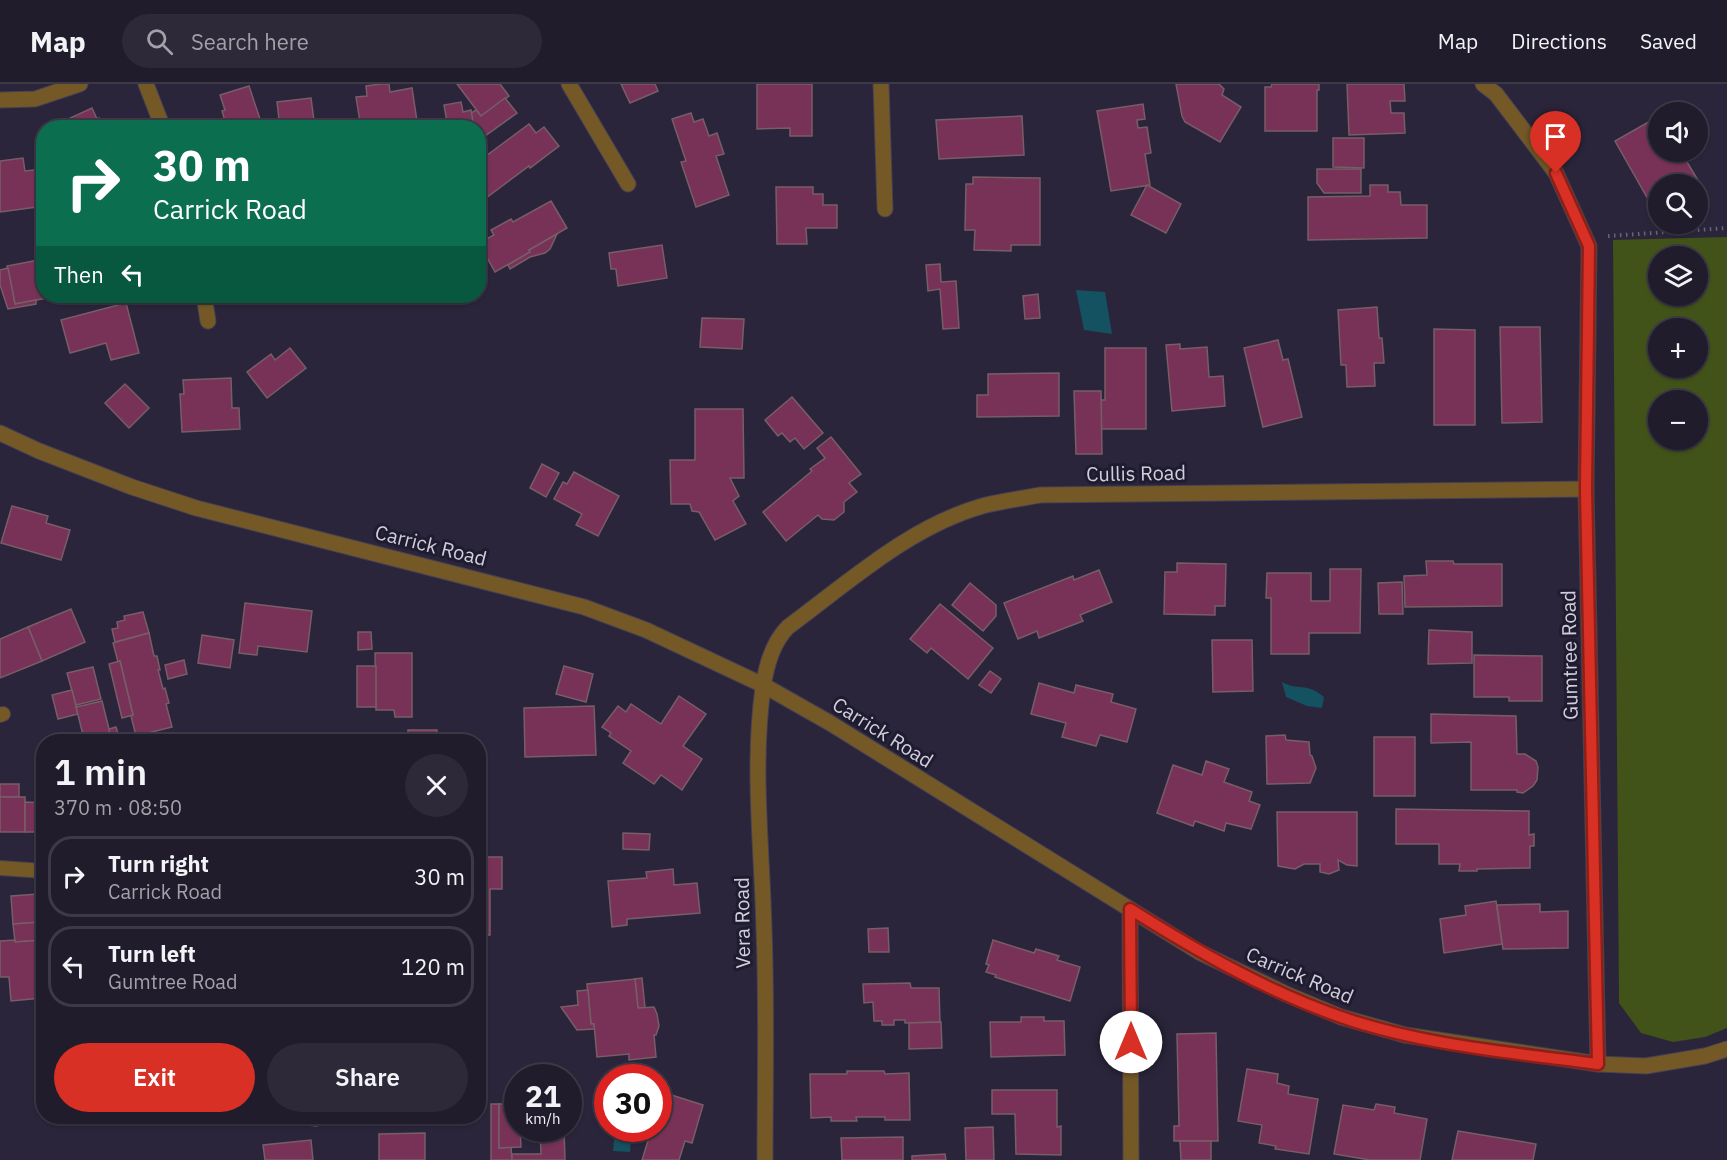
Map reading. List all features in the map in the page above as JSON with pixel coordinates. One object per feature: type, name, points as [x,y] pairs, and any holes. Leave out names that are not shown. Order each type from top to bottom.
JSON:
[{"type":"street","points":[[0,100],[35,99],[80,84]]},
{"type":"street","points":[[146,84],[160,120]]},
{"type":"street","points":[[569,84],[628,184]]},
{"type":"street","points":[[881,84],[885,209]]},
{"type":"street","points":[[1483,84],[1496,94],[1556,173],[1589,246]]},
{"type":"street","name":"Gumtree Road","points":[[1589,246],[1586,489],[1598,1064]]},
{"type":"street","points":[[205,303],[208,321]]},
{"type":"street","name":"Carrick Road","points":[[0,433],[121,483],[196,508],[585,607],[646,630],[763,685],[830,723],[1199,952],[1286,994],[1341,1017],[1405,1035],[1598,1064],[1646,1066],[1705,1056],[1727,1049]]},
{"type":"street","name":"Cullis Road","points":[[763,685],[778,636],[788,627],[897,547],[943,521],[985,506],[1041,495],[1586,489]]},
{"type":"street","name":"Vera Road","points":[[763,685],[759,780],[765,932],[765,1160]]},
{"type":"street","points":[[1130,909],[1131,1160]]},
{"type":"lane","points":[[0,868],[36,870]]},
{"type":"path","points":[[1589,246],[1607,236],[1727,228]]},
{"type":"green space","points":[[1727,237],[1727,1028],[1705,1037],[1673,1042],[1641,1033],[1619,1003],[1613,240]]},
{"type":"water","points":[[1076,290],[1105,292],[1112,334],[1084,330]]},
{"type":"water","points":[[1282,682],[1318,692],[1324,697],[1322,708],[1307,706],[1286,697]]},
{"type":"water","points":[[614,1142],[631,1142],[630,1152],[613,1151]]},
{"type":"building","points":[[389,84],[390,92],[412,88],[417,120],[360,120],[356,97],[367,96],[366,86]]},
{"type":"building","points":[[457,84],[500,84],[509,96],[481,116]]},
{"type":"building","points":[[621,84],[655,84],[658,91],[630,103]]},
{"type":"building","points":[[757,84],[812,84],[812,136],[790,136],[790,128],[757,129]]},
{"type":"building","points":[[1176,84],[1219,84],[1224,89],[1222,95],[1241,107],[1220,142],[1185,122]]},
{"type":"building","points":[[1272,84],[1319,84],[1317,131],[1265,131],[1265,87],[1271,87]]},
{"type":"building","points":[[1347,84],[1404,84],[1405,101],[1390,101],[1391,113],[1404,113],[1405,133],[1349,135]]},
{"type":"building","points":[[249,86],[260,120],[225,120],[222,111],[225,110],[220,95]]},
{"type":"building","points":[[311,98],[314,120],[279,120],[277,102]]},
{"type":"building","points":[[505,98],[517,113],[486,135],[486,120],[472,120],[471,113],[476,110],[481,116]]},
{"type":"building","points":[[461,102],[463,112],[471,110],[473,120],[447,120],[444,105]]},
{"type":"building","points":[[1143,104],[1145,119],[1137,120],[1138,128],[1147,127],[1151,153],[1145,154],[1150,185],[1111,191],[1097,111]]},
{"type":"building","points":[[92,108],[97,119],[68,120]]},
{"type":"building","points":[[691,113],[694,122],[703,119],[709,136],[717,133],[724,154],[716,156],[729,195],[696,207],[681,162],[686,161],[672,119]]},
{"type":"building","points":[[1022,116],[1024,155],[939,159],[936,120]]},
{"type":"building","points":[[1648,122],[1648,162],[1687,162],[1694,174],[1648,174],[1648,199],[1615,141]]},
{"type":"building","points":[[529,124],[536,133],[544,127],[559,146],[486,198],[486,156]]},
{"type":"building","points":[[1333,138],[1364,138],[1364,168],[1333,167]]},
{"type":"building","points":[[23,158],[25,171],[36,170],[36,207],[0,212],[0,161]]},
{"type":"building","points":[[1317,169],[1361,169],[1361,193],[1324,193],[1317,183]]},
{"type":"building","points":[[973,177],[1040,178],[1040,245],[1011,245],[1011,251],[974,250],[975,230],[965,230],[966,184],[973,184]]},
{"type":"building","points":[[1147,185],[1181,204],[1166,233],[1131,215]]},
{"type":"building","points":[[1370,185],[1388,185],[1388,192],[1400,192],[1401,205],[1427,205],[1427,238],[1308,240],[1308,197],[1370,196]]},
{"type":"building","points":[[776,187],[813,187],[813,194],[823,194],[823,205],[837,205],[837,228],[806,228],[807,244],[777,244]]},
{"type":"building","points":[[551,201],[567,228],[495,272],[486,256],[486,239],[494,235],[491,230],[511,219],[513,222]]},
{"type":"building","points":[[557,234],[550,249],[545,253],[530,257],[510,269],[508,265]]},
{"type":"building","points":[[662,245],[667,278],[618,286],[616,269],[611,269],[609,253]]},
{"type":"building","points":[[36,261],[36,300],[15,304],[7,266]]},
{"type":"building","points":[[940,264],[941,282],[956,281],[959,328],[943,329],[940,289],[928,291],[926,265]]},
{"type":"building","points":[[8,268],[15,304],[36,300],[36,304],[8,309],[0,285],[0,270]]},
{"type":"building","points":[[1038,294],[1040,318],[1025,319],[1023,296]]},
{"type":"building","points":[[126,303],[139,353],[111,360],[106,343],[70,353],[61,320]]},
{"type":"building","points":[[1377,307],[1379,338],[1382,338],[1384,363],[1374,363],[1375,386],[1347,387],[1346,365],[1341,365],[1338,310]]},
{"type":"building","points":[[702,318],[744,319],[742,349],[700,347]]},
{"type":"building","points":[[1500,327],[1540,327],[1542,422],[1502,423]]},
{"type":"building","points":[[1434,329],[1475,330],[1475,425],[1434,425]]},
{"type":"building","points":[[1278,340],[1283,360],[1288,359],[1302,417],[1263,427],[1244,348]]},
{"type":"building","points":[[1180,344],[1180,349],[1207,347],[1209,377],[1223,376],[1225,406],[1172,411],[1166,345]]},
{"type":"building","points":[[290,348],[306,368],[267,398],[247,372],[271,354],[275,360]]},
{"type":"building","points":[[1105,348],[1146,348],[1146,429],[1101,429],[1101,400],[1105,400]]},
{"type":"building","points":[[1059,373],[1059,416],[977,417],[977,395],[988,395],[988,374]]},
{"type":"building","points":[[231,378],[232,408],[239,408],[240,429],[182,432],[180,394],[184,394],[183,380]]},
{"type":"building","points":[[125,384],[149,408],[129,428],[105,403]]},
{"type":"building","points":[[1074,391],[1101,391],[1102,454],[1076,454]]},
{"type":"building","points":[[792,397],[823,433],[804,449],[795,438],[790,442],[782,433],[778,436],[765,420]]},
{"type":"building","points":[[695,409],[743,409],[744,478],[730,478],[739,496],[733,501],[746,524],[715,540],[699,512],[692,511],[690,504],[671,504],[670,460],[695,460]]},
{"type":"building","points":[[831,437],[861,474],[849,483],[857,492],[844,502],[844,512],[834,520],[822,519],[818,515],[786,541],[763,512],[825,458],[817,448]]},
{"type":"building","points":[[542,464],[559,473],[546,497],[530,488]]},
{"type":"building","points":[[574,472],[619,496],[598,536],[576,525],[582,514],[554,499],[563,482],[567,484]]},
{"type":"building","points":[[12,506],[48,516],[46,523],[70,530],[61,560],[1,543]]},
{"type":"building","points":[[1426,561],[1453,561],[1454,564],[1502,564],[1502,606],[1405,607],[1404,576],[1427,575]]},
{"type":"building","points":[[1177,563],[1226,564],[1225,606],[1215,606],[1215,615],[1164,614],[1165,572],[1177,572]]},
{"type":"building","points":[[1330,569],[1361,569],[1360,633],[1309,633],[1309,654],[1271,654],[1271,598],[1266,598],[1267,573],[1311,573],[1311,601],[1330,601]]},
{"type":"building","points":[[1099,570],[1112,602],[1080,615],[1083,621],[1039,638],[1037,631],[1018,639],[1004,603],[1073,576],[1074,580]]},
{"type":"building","points":[[1402,582],[1403,614],[1379,614],[1378,583]]},
{"type":"building","points":[[970,583],[996,605],[996,616],[983,631],[952,605]]},
{"type":"building","points":[[245,603],[312,611],[307,652],[258,646],[257,655],[239,653]]},
{"type":"building","points":[[940,604],[993,648],[968,679],[931,648],[927,653],[910,639]]},
{"type":"building","points":[[71,609],[85,642],[42,661],[28,627]]},
{"type":"building","points":[[143,612],[149,633],[115,642],[112,629],[118,628],[117,622],[125,620],[124,616]]},
{"type":"building","points":[[28,627],[42,661],[0,678],[0,639]]},
{"type":"building","points":[[1429,630],[1472,632],[1472,663],[1428,664]]},
{"type":"building","points":[[358,632],[371,632],[372,649],[358,650]]},
{"type":"building","points":[[149,633],[154,656],[157,656],[163,689],[165,688],[169,703],[166,704],[172,727],[136,734],[120,661],[118,662],[113,643]]},
{"type":"building","points":[[202,635],[234,640],[230,668],[198,663]]},
{"type":"building","points":[[1212,640],[1252,640],[1253,691],[1213,692]]},
{"type":"building","points":[[375,653],[412,653],[412,717],[395,717],[394,710],[376,710]]},
{"type":"building","points":[[1474,655],[1542,656],[1542,701],[1509,701],[1509,697],[1474,697]]},
{"type":"building","points":[[184,660],[187,674],[168,679],[165,665]]},
{"type":"building","points":[[120,661],[133,715],[122,718],[109,664]]},
{"type":"building","points":[[357,666],[376,666],[376,707],[357,707]]},
{"type":"building","points":[[564,666],[593,674],[586,702],[556,694]]},
{"type":"building","points":[[93,667],[101,699],[76,705],[67,673]]},
{"type":"building","points":[[990,671],[1001,679],[991,693],[979,685]]},
{"type":"building","points":[[1039,683],[1074,693],[1076,685],[1113,694],[1111,702],[1136,709],[1127,742],[1100,735],[1096,746],[1062,737],[1066,723],[1031,714]]},
{"type":"building","points":[[72,690],[78,714],[58,719],[52,695]]},
{"type":"building","points":[[679,696],[706,714],[683,746],[702,759],[682,790],[661,775],[654,784],[623,763],[631,751],[609,736],[611,733],[602,727],[618,706],[626,712],[631,704],[661,724]]},
{"type":"building","points":[[102,701],[110,733],[83,734],[76,707]]},
{"type":"building","points":[[594,706],[596,755],[525,757],[524,708]]},
{"type":"building","points":[[1431,714],[1516,716],[1517,754],[1525,754],[1536,761],[1537,780],[1523,793],[1517,790],[1471,790],[1471,742],[1431,743]]},
{"type":"building","points":[[116,727],[118,734],[106,734],[110,733],[109,729]]},
{"type":"building","points":[[408,730],[437,730],[437,734],[408,734]]},
{"type":"building","points":[[1285,735],[1286,740],[1309,742],[1310,755],[1316,768],[1310,783],[1267,784],[1266,736]]},
{"type":"building","points":[[1374,737],[1415,737],[1415,796],[1374,796]]},
{"type":"building","points":[[1206,761],[1229,769],[1224,782],[1252,792],[1249,801],[1260,805],[1251,829],[1226,823],[1224,831],[1195,821],[1193,826],[1157,813],[1173,765],[1202,775]]},
{"type":"building","points":[[0,784],[19,784],[19,797],[0,797]]},
{"type":"building","points":[[0,797],[25,797],[25,832],[0,832]]},
{"type":"building","points":[[25,802],[36,803],[36,832],[25,832]]},
{"type":"building","points":[[1396,809],[1529,811],[1529,835],[1534,834],[1534,846],[1530,846],[1530,868],[1459,871],[1460,864],[1439,864],[1439,844],[1396,844]]},
{"type":"building","points":[[1277,812],[1357,812],[1357,866],[1347,865],[1338,860],[1339,870],[1329,874],[1320,872],[1320,864],[1304,864],[1295,869],[1278,866]]},
{"type":"building","points":[[623,833],[650,834],[649,850],[623,849]]},
{"type":"building","points":[[487,857],[502,857],[502,889],[490,889],[490,935],[486,935]]},
{"type":"building","points":[[673,869],[674,885],[697,883],[700,913],[627,919],[627,925],[612,927],[608,881],[647,878],[646,872]]},
{"type":"building","points":[[36,894],[36,922],[13,924],[11,896]]},
{"type":"building","points":[[1496,901],[1502,944],[1444,953],[1440,919],[1466,915],[1465,906]]},
{"type":"building","points":[[1540,904],[1540,912],[1568,911],[1568,948],[1503,949],[1497,905]]},
{"type":"building","points":[[36,922],[36,940],[15,942],[13,924]]},
{"type":"building","points":[[888,928],[889,952],[869,952],[868,929]]},
{"type":"building","points":[[993,940],[1034,953],[1036,949],[1059,956],[1057,960],[1080,967],[1070,1001],[986,972]]},
{"type":"building","points":[[0,941],[36,941],[36,999],[11,1001],[9,977],[0,977]]},
{"type":"building","points":[[642,978],[645,1008],[638,1008],[635,979]]},
{"type":"building","points":[[635,979],[638,1008],[654,1007],[657,1014],[659,1026],[654,1035],[656,1057],[629,1060],[629,1054],[597,1057],[587,984]]},
{"type":"building","points":[[910,983],[911,988],[939,988],[940,1022],[905,1023],[905,1020],[894,1020],[894,1025],[882,1025],[882,1021],[874,1021],[873,1002],[864,1003],[863,984]]},
{"type":"building","points":[[588,990],[591,1024],[594,1024],[594,1029],[577,1030],[561,1007],[578,1005],[577,991]]},
{"type":"building","points":[[1021,1017],[1044,1017],[1044,1021],[1064,1021],[1065,1055],[991,1057],[990,1022],[1021,1022]]},
{"type":"building","points":[[941,1022],[942,1048],[909,1049],[909,1023]]},
{"type":"building","points":[[1216,1033],[1218,1141],[1174,1141],[1174,1126],[1179,1126],[1177,1034]]},
{"type":"building","points":[[1247,1069],[1278,1074],[1277,1083],[1289,1086],[1288,1094],[1318,1099],[1309,1154],[1275,1149],[1276,1146],[1259,1143],[1262,1125],[1238,1121]]},
{"type":"building","points":[[847,1071],[909,1073],[910,1120],[856,1117],[857,1121],[831,1121],[831,1117],[811,1118],[810,1074],[847,1074]]},
{"type":"building","points":[[992,1090],[1057,1090],[1057,1127],[1061,1126],[1061,1155],[1016,1154],[1015,1114],[992,1114]]},
{"type":"building","points":[[672,1095],[703,1105],[692,1143],[685,1141],[679,1160],[642,1160],[648,1142],[672,1142]]},
{"type":"building","points":[[491,1104],[499,1104],[499,1148],[511,1147],[512,1160],[491,1160]]},
{"type":"building","points":[[499,1104],[504,1104],[504,1142],[521,1142],[521,1147],[499,1148]]},
{"type":"building","points":[[1376,1104],[1395,1107],[1394,1113],[1427,1119],[1420,1160],[1370,1160],[1334,1154],[1343,1105],[1374,1110]]},
{"type":"building","points":[[993,1127],[994,1160],[966,1160],[965,1128]]},
{"type":"building","points":[[1458,1131],[1536,1144],[1533,1160],[1452,1160]]},
{"type":"building","points":[[425,1133],[425,1160],[379,1160],[379,1134]]},
{"type":"building","points":[[903,1137],[903,1160],[842,1160],[841,1138]]},
{"type":"building","points":[[311,1140],[313,1160],[265,1160],[263,1145]]},
{"type":"building","points":[[1180,1141],[1211,1141],[1211,1160],[1181,1160]]},
{"type":"building","points":[[540,1142],[564,1142],[565,1160],[512,1160],[512,1154],[541,1154]]},
{"type":"building","points":[[945,1154],[946,1160],[912,1160],[912,1156]]},
{"type":"route","points":[[1131,1042],[1130,909],[1199,952],[1286,994],[1341,1017],[1405,1035],[1598,1064],[1586,489],[1589,246],[1556,173]]}]
